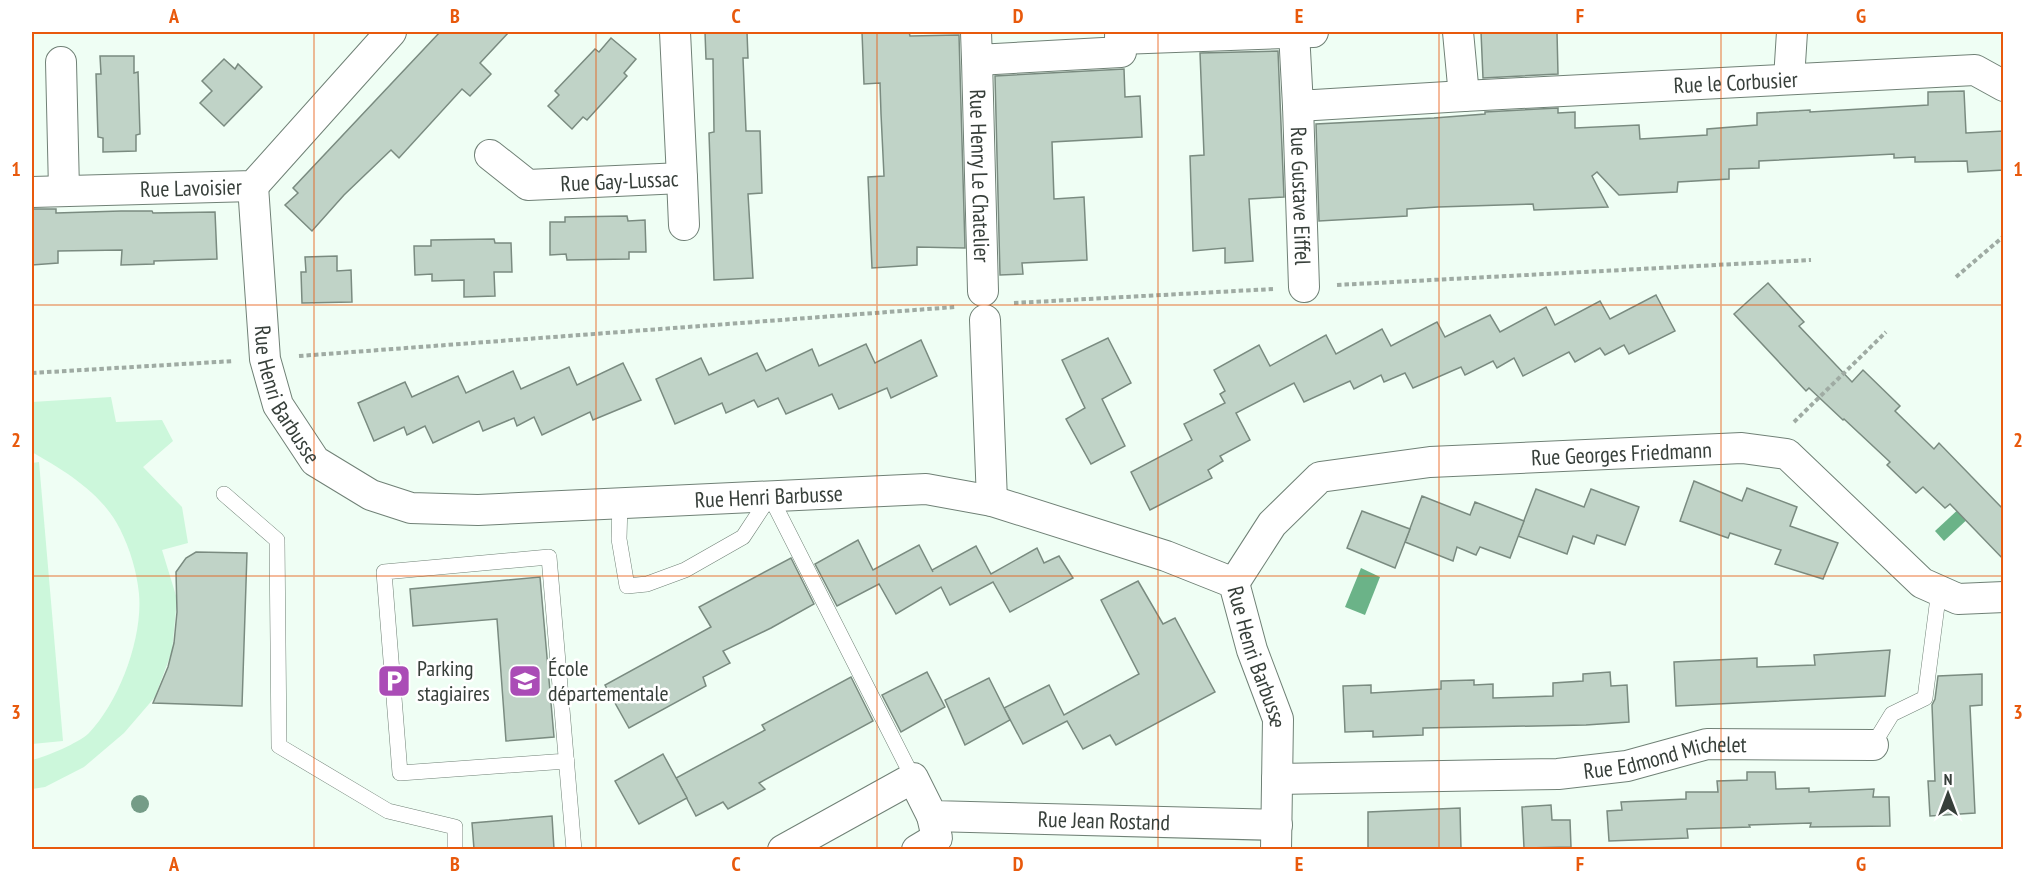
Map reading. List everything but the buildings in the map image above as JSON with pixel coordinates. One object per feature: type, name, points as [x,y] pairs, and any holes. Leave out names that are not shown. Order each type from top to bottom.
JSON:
[{"type":"street","name":"Rue Lavoisier","points":[[32,192],[253,186],[391,32]]},
{"type":"street","name":"Rue Gay-Lussac","points":[[490,155],[528,185],[682,178],[675,32]]},
{"type":"street","points":[[1120,35],[1304,32]]},
{"type":"street","name":"Rue Gustave Eiffel","points":[[1304,32],[1298,106],[1304,287]]},
{"type":"street","points":[[1458,32],[1464,96]]},
{"type":"street","points":[[1789,79],[1792,32]]},
{"type":"street","name":"Rue Henry Le Chatelier","points":[[992,501],[977,46],[1121,52],[1120,35]]},
{"type":"street","points":[[61,62],[64,190]]},
{"type":"street","name":"Rue le Corbusier","points":[[1464,96],[1975,70],[2004,86]]},
{"type":"street","name":"Rue Gustave Eiffel","points":[[1298,106],[1464,96]]},
{"type":"street","points":[[682,178],[684,225]]},
{"type":"street","name":"Rue Henri Barbusse","points":[[253,186],[265,359],[278,405],[315,461],[371,495],[411,508],[478,510],[926,489],[992,501],[1166,556],[1234,583],[1252,650],[1278,719],[1276,837]]},
{"type":"street","name":"Rue Georges Friedmann","points":[[1234,583],[1272,524],[1320,477],[1430,462],[1742,448],[1787,454],[1922,583],[1958,599],[2004,597]]},
{"type":"street","name":"Rue Edmond Michelet","points":[[1277,778],[1558,774],[1627,766],[1707,744],[1873,745]]},
{"type":"street","points":[[783,849],[913,778],[932,816],[937,838],[917,849]]},
{"type":"street","name":"Rue Jean Rostand","points":[[932,816],[1276,837]]},
{"type":"lane","points":[[224,495],[277,540],[279,746],[388,811],[455,827],[455,849]]},
{"type":"lane","points":[[620,502],[619,539],[627,586],[647,584],[685,570],[743,537],[770,496],[913,778]]},
{"type":"lane","points":[[567,761],[400,773],[384,572],[549,557],[567,761],[574,849]]},
{"type":"lane","name":"Rue Edmond Michelet","points":[[1873,745],[1892,714],[1925,698],[1939,590]]},
{"type":"path","points":[[1956,278],[2004,236]]},
{"type":"path","points":[[32,373],[265,359],[984,305],[1811,260]]},
{"type":"path","points":[[1764,451],[1886,332]]},
{"type":"shaded area","points":[[111,397],[116,422],[162,420],[173,441],[143,467],[182,507],[188,543],[162,550],[177,599],[172,651],[155,697],[124,733],[84,767],[45,787],[32,789],[32,760],[62,749],[84,737],[100,720],[110,704],[133,649],[137,630],[139,594],[124,537],[103,504],[82,484],[32,452],[32,402]]},
{"type":"shaded area","points":[[39,462],[63,741],[32,744],[32,463]]},
{"type":"shaded area","points":[[1963,505],[1972,515],[1944,541],[1935,531]]},
{"type":"shaded area","points":[[1361,568],[1380,577],[1365,615],[1345,607]]},
{"type":"place","name":"Parking stagiaires","points":[[394,681]]},
{"type":"place","name":"École départementale","points":[[525,681]]}]
